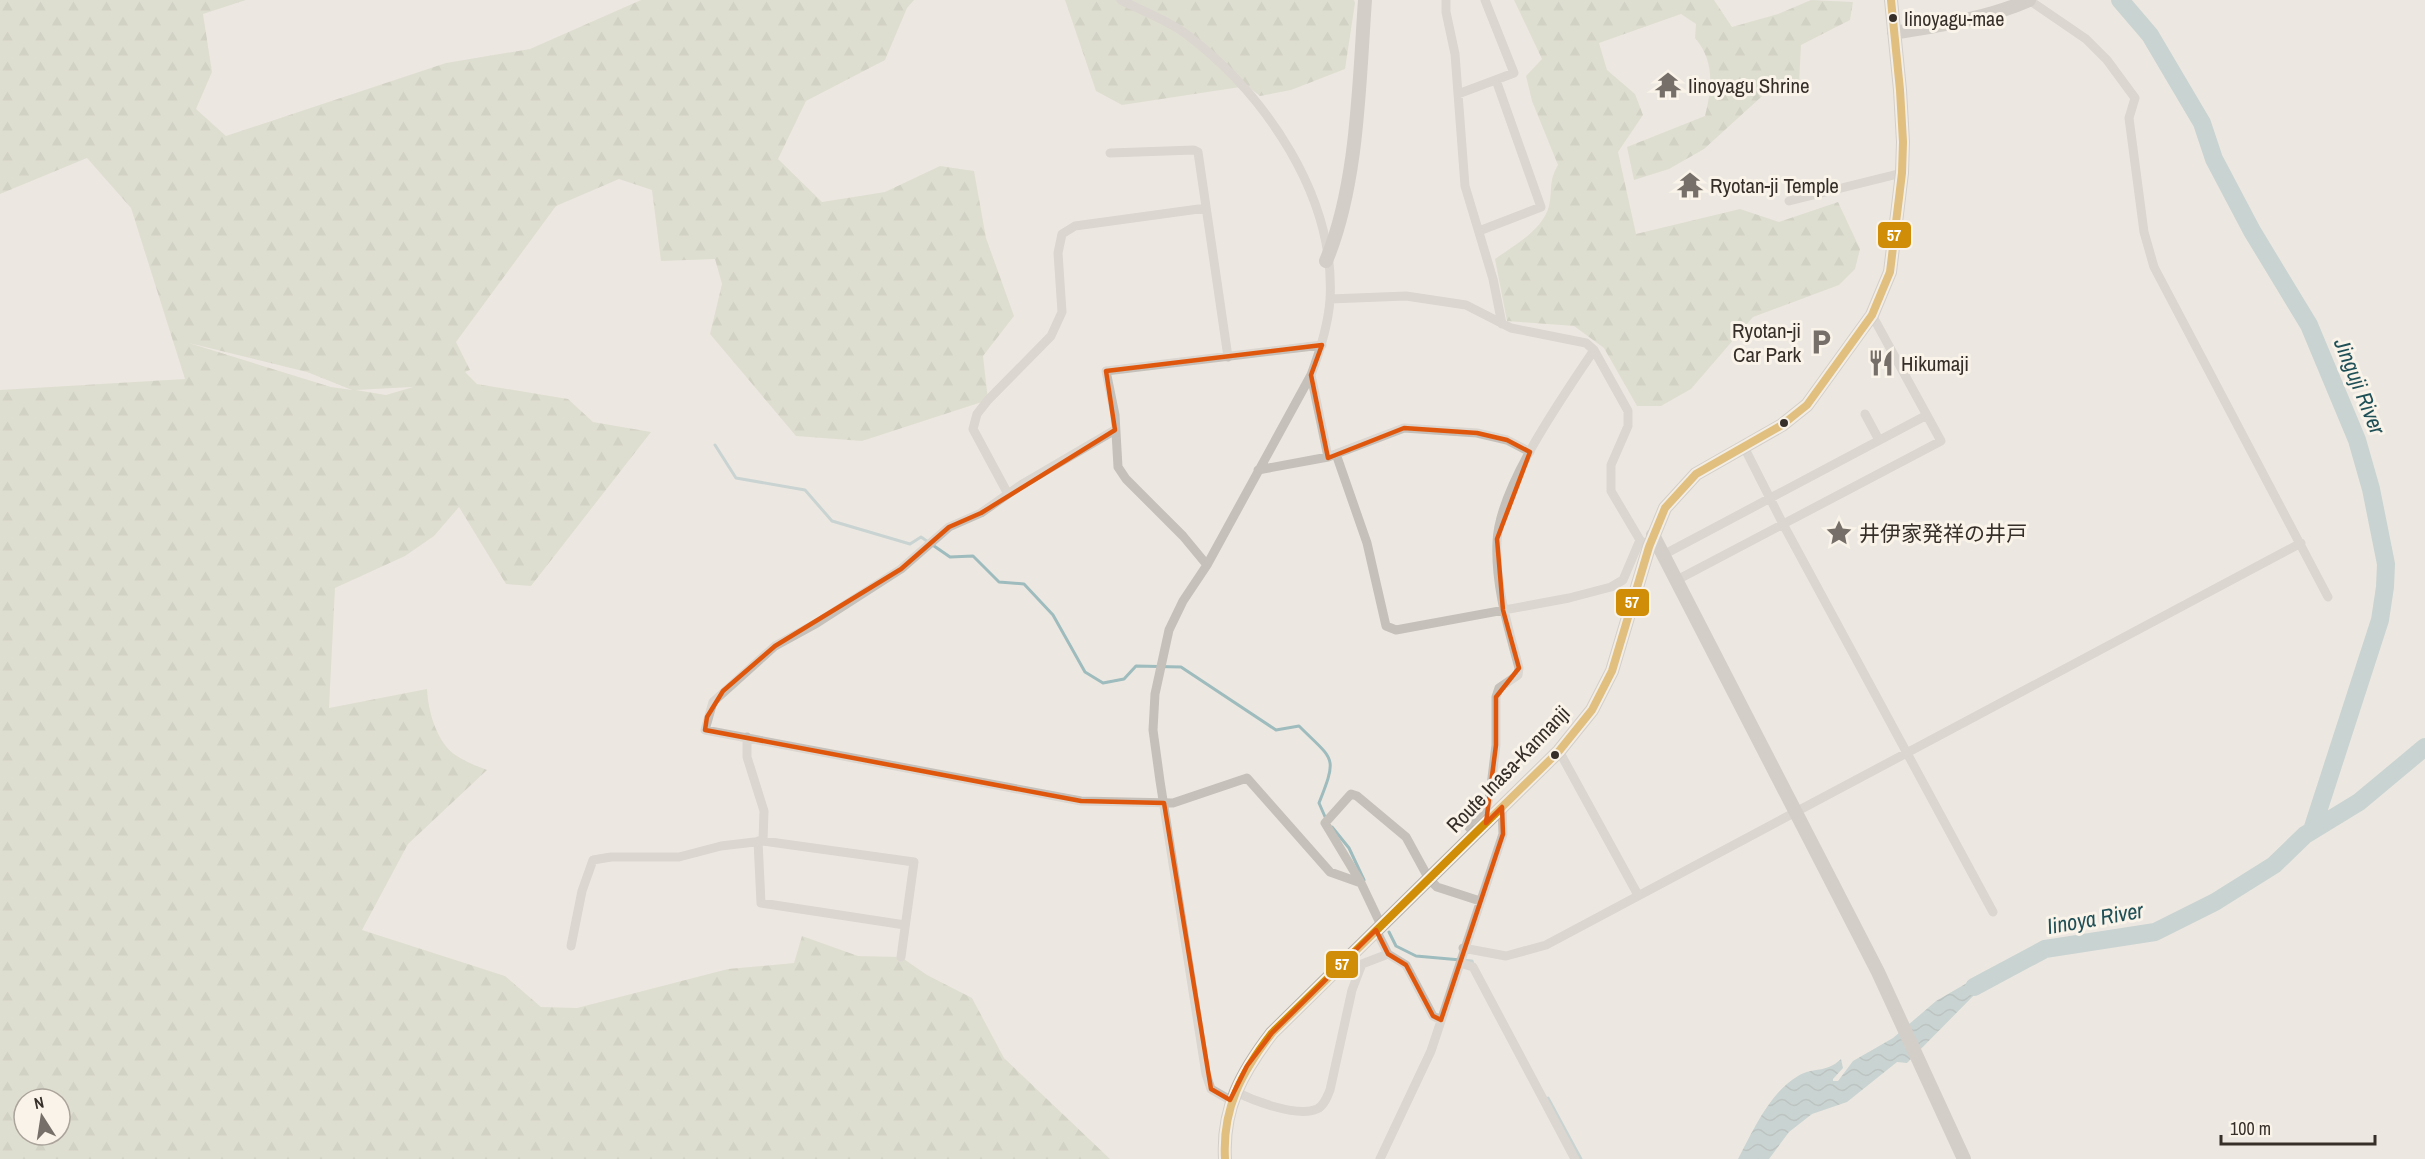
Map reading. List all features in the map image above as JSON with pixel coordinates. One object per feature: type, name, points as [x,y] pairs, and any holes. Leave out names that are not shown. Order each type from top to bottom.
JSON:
[{"type":"main road","points":[[1326,261],[1345,204],[1359,84],[1365,0]]},
{"type":"main road","name":"Route Inasa-Kannanji","points":[[1225,1159],[1224,1138],[1232,1096],[1247,1066],[1272,1033],[1559,752],[1592,710],[1612,671],[1647,541],[1665,508],[1695,474],[1782,425],[1807,405],[1872,315],[1890,272],[1902,173],[1903,132],[1891,0]]},
{"type":"main road","points":[[1894,33],[1982,17],[2029,0]]},
{"type":"main road","points":[[1647,541],[1663,555],[1884,985],[1964,1159]]},
{"type":"street","points":[[1121,0],[1184,33],[1228,71],[1261,105],[1294,158],[1318,212],[1330,299],[1322,345],[1311,375],[1207,565],[1183,601],[1169,630],[1161,662],[1153,730],[1179,918],[1206,1074],[1211,1089],[1291,1110],[1318,1109],[1330,1090],[1352,990],[1362,964],[1388,954]]},
{"type":"street","points":[[1446,0],[1458,94],[1466,186],[1493,279],[1503,324]]},
{"type":"street","points":[[1458,94],[1514,73],[1485,0]]},
{"type":"street","points":[[2029,0],[2086,39],[2107,60],[2134,98],[2129,118],[2150,257],[2328,597]]},
{"type":"street","points":[[1479,231],[1541,207],[1496,80]]},
{"type":"street","points":[[1110,153],[1194,150],[1198,152],[1228,357]]},
{"type":"street","points":[[1789,201],[1902,173]]},
{"type":"street","points":[[1008,494],[973,429],[977,414],[1051,336],[1062,312],[1058,253],[1062,234],[1075,226],[1206,208]]},
{"type":"street","points":[[1311,375],[1332,456],[1367,543],[1386,626],[1396,630],[1611,587],[1623,580],[1647,541],[1611,491],[1611,465],[1628,426],[1628,411],[1594,350],[1586,343],[1538,335],[1503,324],[1466,304],[1406,296],[1330,299]]},
{"type":"street","points":[[1675,581],[1941,441],[1872,315]]},
{"type":"street","points":[[1207,565],[1183,536],[1126,479],[1118,467],[1115,415],[1106,371],[1322,345]]},
{"type":"street","points":[[1475,834],[1467,825],[1487,805],[1490,794],[1496,745],[1496,697],[1499,688],[1518,675],[1520,668],[1503,610],[1497,564],[1497,539],[1502,516],[1530,452],[1594,350]]},
{"type":"street","points":[[1865,414],[1879,440]]},
{"type":"street","points":[[1663,555],[1927,415]]},
{"type":"street","points":[[1258,470],[1332,456],[1404,428],[1477,433],[1507,440],[1530,452]]},
{"type":"street","points":[[1115,430],[1008,494],[981,513],[950,527],[901,569],[817,623],[775,646],[712,702],[705,730],[1081,801],[1181,802],[1247,778],[1330,872],[1361,883]]},
{"type":"street","points":[[1743,445],[1783,524],[1993,912]]},
{"type":"street","points":[[1463,948],[1506,956],[1528,952],[1546,945],[2301,543]]},
{"type":"street","points":[[747,737],[747,757],[764,811],[760,841],[761,903],[905,926]]},
{"type":"street","points":[[1559,752],[1638,895]]},
{"type":"street","points":[[1441,1020],[1433,1016],[1406,965],[1388,954],[1361,883],[1324,823],[1351,794],[1358,796],[1406,837],[1429,879],[1437,888],[1480,901]]},
{"type":"street","points":[[1380,1159],[1431,1051],[1463,948],[1503,834],[1502,807]]},
{"type":"street","points":[[571,946],[582,891],[593,860],[611,857],[679,857],[721,846],[760,841],[914,862],[901,957]]},
{"type":"street","points":[[1460,963],[1473,967],[1575,1159]]},
{"type":"highlighted area","points":[[1322,345],[1311,375],[1328,458],[1404,428],[1477,433],[1507,440],[1530,452],[1497,539],[1503,610],[1519,668],[1496,697],[1496,745],[1486,823],[1502,807],[1503,834],[1441,1020],[1433,1016],[1406,965],[1388,954],[1376,930],[1272,1033],[1247,1066],[1230,1100],[1211,1089],[1164,803],[1081,801],[705,730],[707,717],[723,691],[775,646],[901,569],[949,527],[981,513],[1115,430],[1106,371]]},
{"type":"green space","points":[[0,0],[246,0],[203,14],[212,72],[196,109],[226,136],[446,63],[530,49],[641,0],[914,0],[907,8],[885,60],[806,101],[778,159],[822,202],[885,192],[940,166],[974,171],[986,238],[1014,316],[983,356],[988,400],[862,441],[796,436],[710,334],[722,284],[715,259],[661,261],[652,190],[619,179],[556,206],[456,342],[470,370],[465,372],[477,384],[568,399],[593,422],[651,432],[531,586],[506,584],[459,507],[434,536],[405,556],[335,588],[329,708],[427,689],[432,717],[444,744],[460,758],[487,770],[408,844],[362,930],[505,976],[541,1007],[577,1008],[728,969],[794,963],[802,936],[858,956],[901,957],[927,975],[972,998],[1004,1058],[1110,1159],[0,1159],[0,390],[185,379],[131,208],[87,158],[0,194]],"holes":[[[189,343],[307,372],[352,390],[331,387]],[[413,387],[386,395],[356,390]]]},
{"type":"green space","points":[[1065,0],[1354,0],[1355,3],[1345,69],[1291,90],[1260,96],[1247,86],[1122,105],[1096,91]]},
{"type":"green space","points":[[1514,0],[1714,0],[1732,27],[1778,14],[1811,0],[1853,2],[1850,20],[1801,45],[1799,84],[1771,88],[1704,149],[1669,169],[1634,180],[1627,147],[1705,116],[1710,85],[1709,65],[1695,38],[1696,24],[1681,14],[1599,43],[1607,70],[1635,94],[1643,115],[1618,152],[1636,234],[1740,209],[1779,222],[1838,202],[1860,249],[1855,269],[1839,285],[1753,317],[1691,389],[1661,406],[1637,406],[1604,348],[1574,326],[1507,321],[1495,259],[1541,223],[1549,206],[1552,181],[1558,165],[1532,101],[1526,76],[1542,59]]},
{"type":"water","points":[[1991,969],[1997,979],[1985,984],[1907,1063],[1897,1062],[1847,1102],[1812,1114],[1789,1132],[1769,1159],[1738,1159],[1763,1113],[1788,1083],[1804,1073],[1830,1067],[1841,1059],[1843,1068],[1833,1079],[1833,1081],[1838,1081],[1853,1061],[1893,1038],[1936,1001]]},
{"type":"waterway","name":"Jinguji River","points":[[2120,0],[2150,35],[2202,123],[2214,159],[2252,231],[2309,325],[2357,440],[2371,489],[2386,564],[2380,620],[2312,830]]},
{"type":"waterway","points":[[715,445],[736,478],[805,490],[832,521],[910,544],[921,537],[950,557],[973,556],[999,582],[1024,584],[1053,615],[1085,672],[1103,683],[1124,679],[1136,666],[1181,667],[1276,730],[1299,726],[1320,746],[1329,760],[1329,776],[1319,803],[1326,819]]},
{"type":"waterway","name":"Iinoya River","points":[[1974,987],[2045,949],[2155,932],[2215,902],[2274,865],[2305,835],[2359,802],[2425,747]]},
{"type":"waterway","points":[[1332,827],[1349,848],[1364,880]]},
{"type":"waterway","points":[[1389,932],[1396,946],[1416,956],[1472,961],[1473,964]]},
{"type":"waterway","points":[[1548,1098],[1581,1159]]},
{"type":"transit line","name":"57","points":[[1225,1159],[1227,1123],[1236,1092],[1252,1062],[1272,1033],[1559,751],[1592,710],[1612,671],[1649,547],[1665,508],[1696,474],[1782,425],[1807,405],[1872,315],[1890,272],[1902,173],[1900,90],[1891,0]]},
{"type":"place","name":"Iinoyagu-mae","points":[[1893,18]]},
{"type":"place","name":"Iinoyagu Shrine","points":[[1668,85]]},
{"type":"place","name":"Ryotan-ji Temple","points":[[1690,185]]},
{"type":"place","name":"Ryotan-ji Car Park","points":[[1821,342]]},
{"type":"place","name":"Hikumaji","points":[[1881,363]]},
{"type":"place","name":"井伊家発祥の井戸","points":[[1839,533]]}]
